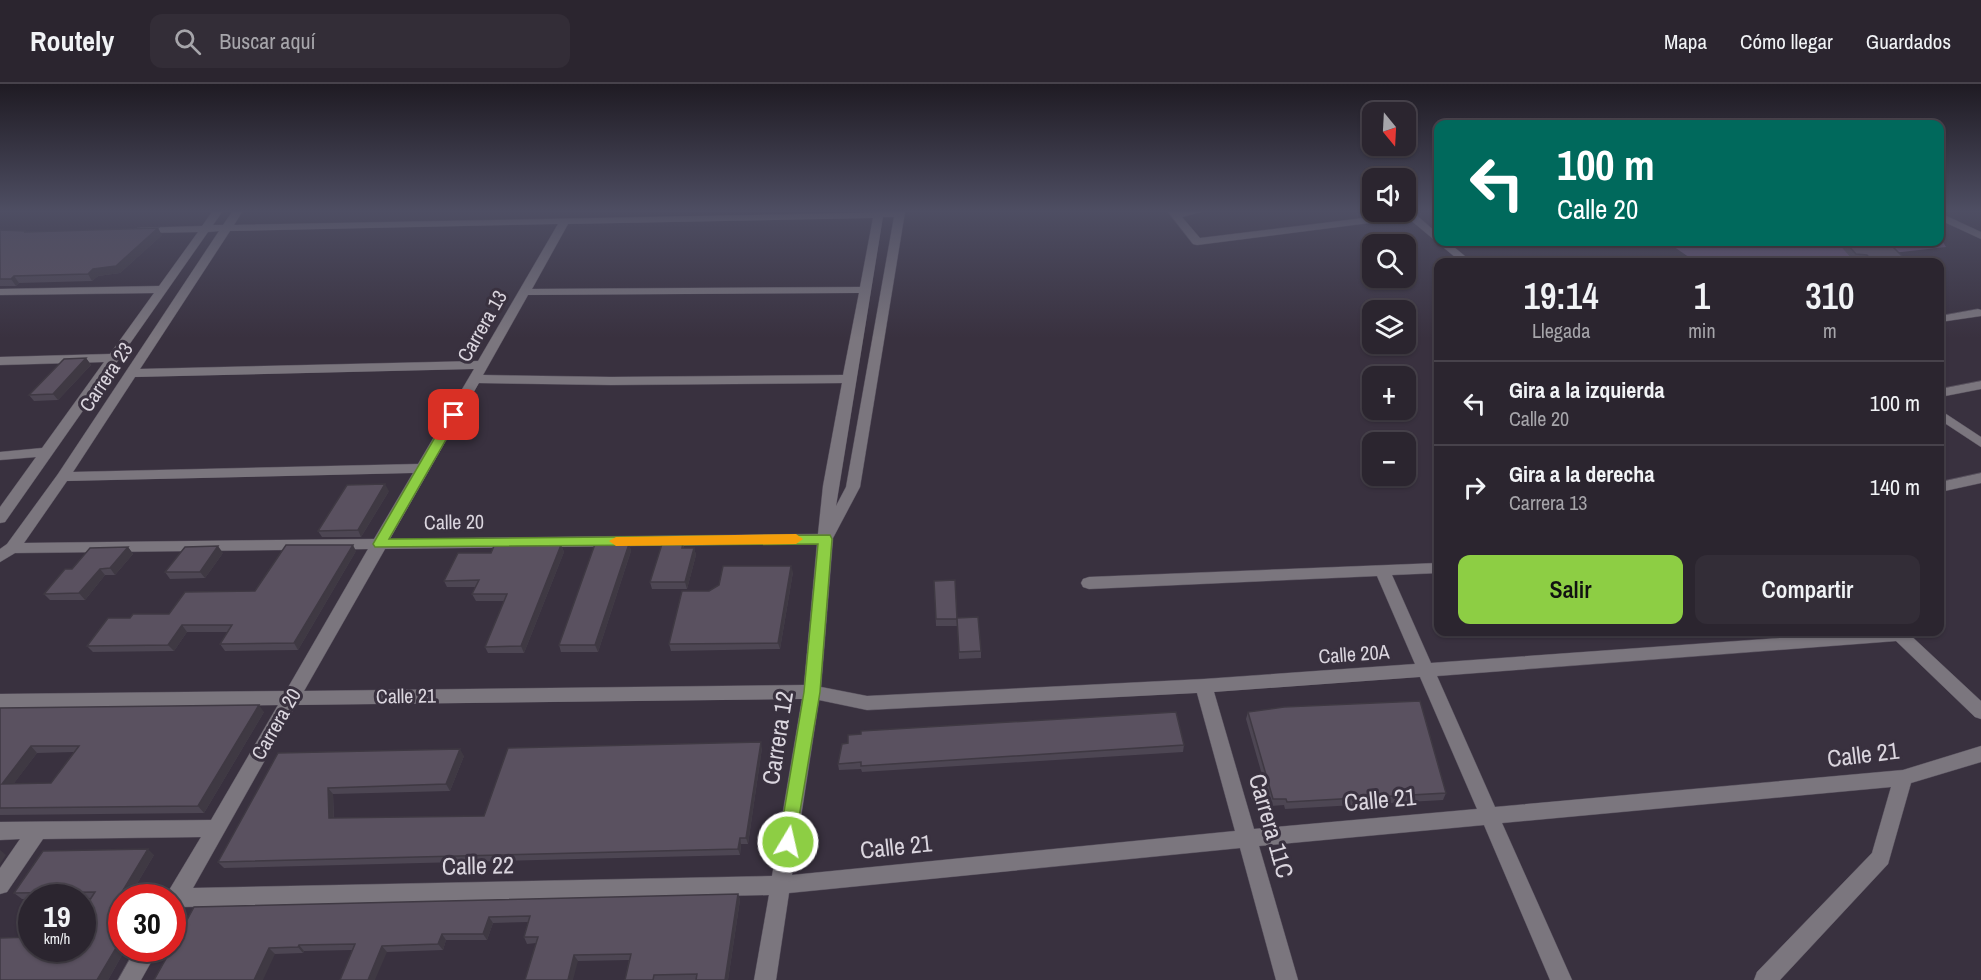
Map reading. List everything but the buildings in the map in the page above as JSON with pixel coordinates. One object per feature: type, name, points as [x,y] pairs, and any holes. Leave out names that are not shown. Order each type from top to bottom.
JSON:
[{"type":"street","name":"Carrera 23","points":[[0,518],[189,254]]},
{"type":"street","name":"Carrera 23","points":[[6,553],[63,477],[211,254]]},
{"type":"street","name":"Carrera 13","points":[[380,544],[546,254]]},
{"type":"street","name":"Carrera 12","points":[[765,980],[812,692],[830,486],[872,254]]},
{"type":"street","name":"Carrera 12","points":[[826,539],[853,487],[893,254]]},
{"type":"street","points":[[0,292],[164,289]]},
{"type":"street","points":[[524,292],[866,290]]},
{"type":"street","points":[[1944,318],[1978,313]]},
{"type":"street","points":[[0,361],[114,358]]},
{"type":"street","points":[[132,373],[482,365]]},
{"type":"street","points":[[474,379],[611,381],[850,379]]},
{"type":"street","points":[[1944,392],[1981,385]]},
{"type":"street","points":[[1944,417],[1981,443]]},
{"type":"street","points":[[0,456],[47,452]]},
{"type":"street","points":[[63,477],[423,468]]},
{"type":"street","points":[[1944,486],[1981,478]]},
{"type":"street","name":"Calle 20","points":[[6,553],[380,544],[826,539]]},
{"type":"street","name":"Carrera 20","points":[[184,884],[380,544]]},
{"type":"street","points":[[1089,583],[1434,568]]},
{"type":"street","points":[[1382,570],[1562,980]]},
{"type":"street","name":"Calle 20A","points":[[812,692],[867,703],[1204,686],[1859,636]]},
{"type":"street","points":[[1901,636],[1981,712]]},
{"type":"street","name":"Carrera 11C","points":[[1204,686],[1287,980]]},
{"type":"street","name":"Calle 21","points":[[0,700],[812,692]]},
{"type":"street","name":"Calle 21","points":[[781,885],[1248,838],[1903,778],[1981,754]]},
{"type":"street","points":[[1765,980],[1881,858],[1903,778]]},
{"type":"street","points":[[0,831],[217,828]]},
{"type":"street","points":[[0,885],[38,830]]},
{"type":"street","name":"Calle 22","points":[[186,901],[781,885]]},
{"type":"street","points":[[129,980],[140,962]]},
{"type":"shaded area","points":[[1684,254],[1885,254],[1848,258],[1690,258]]},
{"type":"slow traffic","points":[[616,541],[796,539]]},
{"type":"route","points":[[454,415],[380,544],[826,539],[812,692],[788,842]]}]
